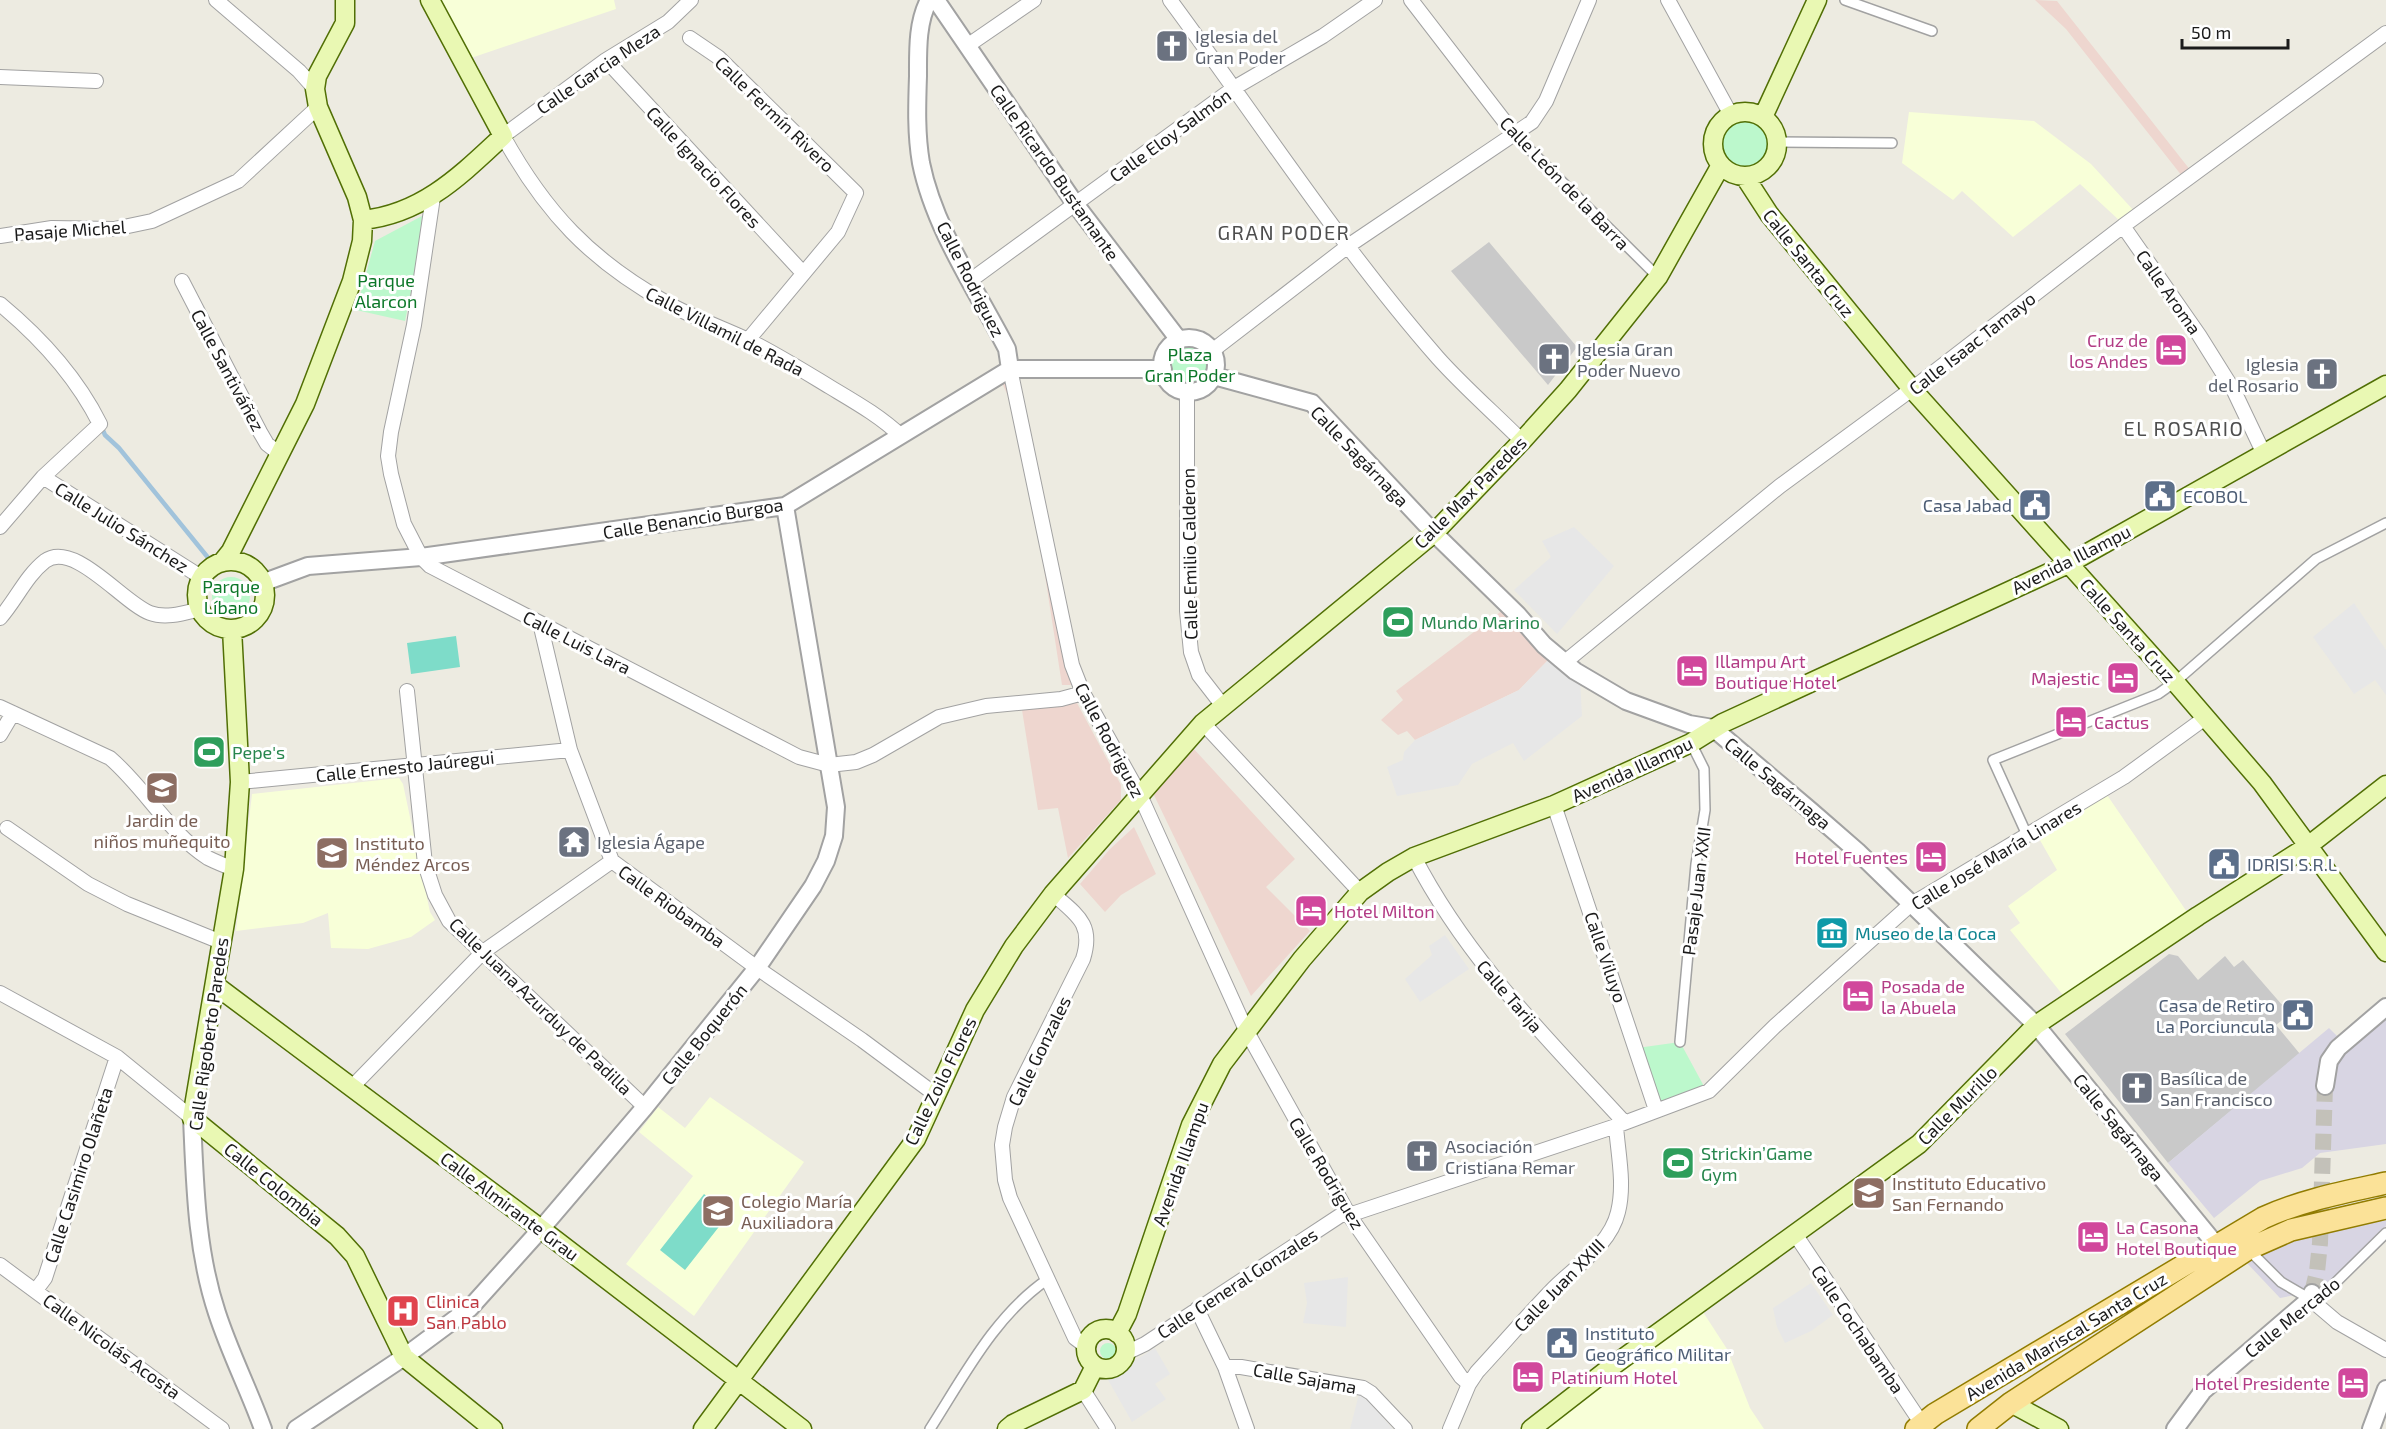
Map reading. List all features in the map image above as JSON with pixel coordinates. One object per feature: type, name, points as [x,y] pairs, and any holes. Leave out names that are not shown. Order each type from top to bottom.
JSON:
[{"type":"main road","points":[[231,557],[253,569],[265,593],[259,614],[252,622],[232,629],[213,624],[200,609],[197,588],[201,577],[207,570],[231,557],[281,455],[305,404],[352,281],[363,241],[363,220],[357,197],[316,98],[321,68],[345,24],[345,0]]},
{"type":"main road","name":"Calle Villamil de Rada","points":[[430,0],[503,135]]},
{"type":"main road","points":[[1763,117],[1817,0]]},
{"type":"main road","points":[[1742,112],[1763,117],[1776,133],[1778,142],[1776,155],[1769,166],[1758,174],[1745,177],[1736,176],[1721,165],[1714,150],[1715,134],[1719,126],[1731,115],[1742,112]]},
{"type":"main road","points":[[363,220],[398,212],[433,197],[455,180],[503,135]]},
{"type":"main road","name":"Calle Max Paredes","points":[[1140,795],[1203,723],[1434,533],[1522,441],[1568,390],[1658,277],[1721,165]]},
{"type":"main road","name":"Calle Santa Cruz","points":[[1745,177],[1769,214],[1912,389],[2175,682],[2262,783],[2386,952]]},
{"type":"main road","name":"Avenida Illampu","points":[[1118,1333],[1127,1314],[1191,1125],[1222,1064],[1302,958],[1360,892],[1414,857],[1554,805],[1691,744],[1713,728],[2068,564],[2386,385]]},
{"type":"main road","name":"Calle Rigoberto Paredes","points":[[192,1118],[234,869],[240,782],[232,629]]},
{"type":"main road","name":"Calle Murillo","points":[[1531,1429],[1607,1370],[1919,1144],[2036,1025],[2198,916],[2308,846],[2386,785]]},
{"type":"main road","name":"Calle Zoilo Flores","points":[[703,1429],[916,1138],[975,1010],[1014,946],[1053,894],[1140,795]]},
{"type":"main road","name":"Calle Almirante Grau","points":[[215,985],[541,1229],[802,1429]]},
{"type":"main road","name":"Calle Colombia","points":[[192,1118],[337,1236],[355,1256],[404,1357],[493,1429]]},
{"type":"main road","name":"Avenida Mariscal Santa Cruz","points":[[1919,1426],[2217,1246],[2281,1210],[2386,1183]]},
{"type":"main road","name":"Avenida Mariscal Santa Cruz","points":[[1978,1429],[2012,1403],[2248,1249],[2291,1230],[2386,1208]]},
{"type":"main road","points":[[1104,1330],[1118,1333],[1124,1342],[1126,1353],[1117,1366],[1102,1369],[1095,1366],[1088,1358],[1087,1347],[1092,1335],[1104,1330]]},
{"type":"main road","points":[[1007,1429],[1083,1390],[1095,1366]]},
{"type":"main road","points":[[2012,1403],[2059,1429]]},
{"type":"street","points":[[216,0],[299,71],[316,98]]},
{"type":"street","name":"Calle Garcia Meza","points":[[503,135],[606,60],[668,22],[691,0]]},
{"type":"street","name":"Calle Rodriguez","points":[[929,0],[920,29],[918,58],[917,125],[921,161],[931,200],[942,227],[1007,349],[1069,653],[1083,693],[1140,795],[1246,1030],[1349,1215],[1461,1377],[1469,1384]]},
{"type":"street","name":"Calle Ricardo Bustamante","points":[[936,0],[1076,205],[1179,340]]},
{"type":"street","points":[[967,46],[1034,0]]},
{"type":"street","points":[[1170,0],[1348,246],[1440,360],[1522,441]]},
{"type":"street","name":"Calle Eloy Salmón","points":[[971,280],[1234,88],[1323,36],[1375,0]]},
{"type":"street","name":"Calle León de la Barra","points":[[1411,0],[1515,135],[1658,277]]},
{"type":"street","points":[[1212,351],[1348,246],[1532,122],[1546,101],[1589,0]]},
{"type":"street","points":[[1668,0],[1731,115]]},
{"type":"street","points":[[1845,0],[1932,31]]},
{"type":"street","name":"Calle Isaac Tamayo","points":[[1565,662],[1780,486],[1912,389],[2123,226],[2386,33]]},
{"type":"street","name":"Calle Fermín Rivero","points":[[690,38],[718,57],[856,193],[838,232],[803,273]]},
{"type":"street","name":"Calle Ignacio Flores","points":[[606,60],[803,273]]},
{"type":"street","points":[[0,77],[96,81]]},
{"type":"street","name":"Pasaje Michel","points":[[0,236],[52,228],[114,229],[152,221],[238,181],[316,98]]},
{"type":"street","name":"Calle Villamil de Rada","points":[[503,135],[544,202],[563,224],[603,261],[669,305],[748,340],[877,416],[901,436]]},
{"type":"street","points":[[1778,142],[1892,143]]},
{"type":"street","name":"Calle Luis Lara","points":[[433,197],[414,325],[388,456],[404,524],[421,557],[430,566],[799,757],[829,765],[856,762],[873,755],[939,717],[986,706],[1061,699],[1083,693]]},
{"type":"street","name":"Calle Aroma","points":[[2123,226],[2199,335],[2234,391],[2264,454]]},
{"type":"street","points":[[748,340],[803,273]]},
{"type":"street","name":"Calle Santiváñez","points":[[182,281],[260,432],[267,444],[281,455]]},
{"type":"street","points":[[0,304],[56,356],[85,395],[100,424],[42,477],[0,527]]},
{"type":"street","points":[[1194,338],[1212,351],[1216,359],[1215,376],[1203,389],[1187,392],[1171,385],[1162,369],[1166,352],[1179,340],[1194,338]]},
{"type":"street","points":[[1010,369],[1162,369]]},
{"type":"street","name":"Calle Benancio Burgoa","points":[[262,583],[308,566],[421,557],[785,506],[1010,369]]},
{"type":"street","name":"Calle Sagárnaga","points":[[1215,376],[1312,403],[1434,533],[1518,615],[1544,645],[1575,671],[1626,700],[1689,724],[1713,728],[1857,851],[2036,1025],[2217,1246]]},
{"type":"street","name":"Calle Emilio Calderon","points":[[1187,392],[1187,611],[1191,652],[1199,675],[1223,706]]},
{"type":"street","name":"Calle Julio Sánchez","points":[[42,477],[201,577]]},
{"type":"street","name":"Calle Boquerón","points":[[296,1429],[404,1357],[470,1308],[645,1107],[757,968],[813,886],[834,836],[836,807],[785,506]]},
{"type":"street","points":[[2027,836],[1993,760],[2158,694],[2175,682],[2316,559],[2386,523]]},
{"type":"street","points":[[0,618],[30,576],[46,560],[57,556],[70,558],[87,567],[139,608],[152,614],[167,616],[200,609]]},
{"type":"street","name":"Calle Riobamba","points":[[540,623],[570,750],[612,861],[757,968],[862,1040],[936,1095]]},
{"type":"street","name":"Calle Juana Azurduy de Padilla","points":[[407,691],[425,864],[435,895],[449,921],[645,1107]]},
{"type":"street","points":[[0,707],[110,758],[125,771],[183,837],[208,858],[234,869]]},
{"type":"street","points":[[0,735],[14,714]]},
{"type":"street","name":"Calle José María Linares","points":[[1349,1215],[1620,1124],[1709,1091],[1775,1026],[1911,905],[2124,777],[2205,718]]},
{"type":"street","points":[[1203,723],[1360,892]]},
{"type":"street","name":"Pasaje Juan XXII","points":[[1680,1042],[1696,864],[1705,810],[1704,769],[1691,744]]},
{"type":"street","name":"Calle Ernesto Jaúregui","points":[[240,782],[570,750]]},
{"type":"street","name":"Calle Viluyo","points":[[1554,805],[1656,1110]]},
{"type":"street","points":[[7,828],[88,884],[127,904],[221,942]]},
{"type":"street","name":"Calle Tarija","points":[[1414,857],[1435,897],[1475,957],[1620,1124]]},
{"type":"street","points":[[352,1087],[483,952],[612,861]]},
{"type":"street","name":"Calle Gonzales","points":[[1053,894],[1078,916],[1085,927],[1087,946],[1083,959],[1014,1097],[1002,1144],[1005,1180],[1010,1198],[1075,1338],[1087,1347]]},
{"type":"street","name":"Calle Colombia","points":[[0,993],[117,1057],[192,1118]]},
{"type":"street","points":[[2325,1086],[2329,1061],[2338,1048],[2386,1006]]},
{"type":"street","name":"Calle Casimiro Olañeta","points":[[36,1290],[45,1278],[117,1057]]},
{"type":"street","name":"Calle Rigoberto Paredes","points":[[192,1118],[196,1216],[202,1255],[216,1312],[263,1429]]},
{"type":"street","name":"Calle Juan XXIII","points":[[1450,1429],[1469,1384],[1477,1372],[1552,1290],[1600,1245],[1609,1232],[1618,1214],[1621,1194],[1620,1124]]},
{"type":"street","name":"Calle General Gonzales","points":[[1126,1353],[1145,1344],[1341,1215],[1349,1215]]},
{"type":"street","name":"Calle Mercado","points":[[2175,1429],[2203,1392],[2311,1296],[2325,1293],[2386,1233]]},
{"type":"street","name":"Calle Cochabamba","points":[[1795,1234],[1919,1426]]},
{"type":"street","points":[[2248,1249],[2281,1282],[2311,1296],[2337,1322],[2386,1350]]},
{"type":"street","name":"Calle Nicolás Acosta","points":[[0,1265],[222,1429]]},
{"type":"street","points":[[930,1429],[991,1333],[1030,1291],[1048,1279]]},
{"type":"street","points":[[1197,1309],[1225,1367],[1247,1429]]},
{"type":"street","name":"Calle Sajama","points":[[1225,1367],[1241,1366],[1363,1388],[1371,1393],[1405,1429]]},
{"type":"street","points":[[2371,1429],[2386,1389]]},
{"type":"street","points":[[1083,1390],[1108,1429]]},
{"type":"shaded area","points":[[440,0],[614,0],[616,9],[471,58]]},
{"type":"shaded area","points":[[2035,0],[2057,1],[2191,171],[2182,176],[2066,29]]},
{"type":"shaded area","points":[[1909,112],[2034,121],[2091,164],[2135,212],[2120,221],[2080,184],[2013,237],[1962,191],[1953,200],[1902,163]]},
{"type":"shaded area","points":[[1489,242],[1577,347],[1548,385],[1451,271]]},
{"type":"shaded area","points":[[1013,378],[1042,497],[1067,673],[1072,685],[1062,685],[1033,498],[1014,409],[1002,383]]},
{"type":"shaded area","points":[[1574,527],[1614,566],[1557,634],[1514,590],[1551,557],[1542,541]]},
{"type":"shaded area","points":[[2354,603],[2386,650],[2386,695],[2375,680],[2354,694],[2313,637]]},
{"type":"shaded area","points":[[1503,610],[1550,658],[1519,690],[1415,740],[1407,731],[1398,735],[1381,720],[1403,700],[1396,691]]},
{"type":"shaded area","points":[[456,636],[460,667],[411,674],[407,643]]},
{"type":"shaded area","points":[[1550,658],[1580,679],[1582,716],[1524,761],[1513,743],[1472,764],[1458,785],[1397,796],[1387,767],[1403,760],[1404,752],[1415,740],[1519,690]]},
{"type":"shaded area","points":[[1077,703],[1121,785],[1121,800],[1068,858],[1058,808],[1038,810],[1022,710]]},
{"type":"shaded area","points":[[1193,748],[1295,859],[1266,887],[1310,931],[1251,996],[1152,791]]},
{"type":"shaded area","name":"Instituto Méndez Arcos","points":[[399,778],[403,784],[430,912],[435,920],[411,937],[368,949],[331,948],[328,913],[303,923],[236,931],[252,794]]},
{"type":"shaded area","points":[[2105,792],[2187,912],[2067,1000],[2010,930],[2020,923],[2008,906],[2057,870],[2037,835]]},
{"type":"shaded area","points":[[1134,827],[1156,874],[1121,895],[1105,912],[1080,884],[1110,849]]},
{"type":"shaded area","points":[[1445,935],[1469,969],[1420,1002],[1405,979],[1432,955],[1429,946]]},
{"type":"shaded area","points":[[2169,954],[2178,956],[2198,980],[2225,956],[2234,967],[2243,960],[2290,1014],[2276,1025],[2300,1054],[2168,1163],[2065,1034]]},
{"type":"shaded area","points":[[2386,1017],[2386,1144],[2320,1153],[2302,1168],[2260,1181],[2214,1218],[2168,1163],[2329,1028],[2337,1036],[2321,1057],[2317,1086],[2335,1068],[2345,1053]]},
{"type":"shaded area","name":"Colegio María Auxiliadora","points":[[710,1097],[804,1162],[694,1316],[626,1264],[693,1176],[639,1132],[658,1107],[685,1128]]},
{"type":"shaded area","points":[[704,1194],[729,1214],[685,1270],[660,1250]]},
{"type":"shaded area","points":[[2386,1219],[2386,1226],[2333,1280],[2320,1290],[2280,1298],[2245,1261],[2275,1242],[2342,1225]]},
{"type":"shaded area","points":[[1348,1277],[1346,1327],[1303,1323],[1307,1303],[1304,1283]]},
{"type":"shaded area","points":[[1811,1283],[1833,1315],[1811,1331],[1785,1343],[1777,1327],[1773,1308]]},
{"type":"shaded area","points":[[1703,1312],[1727,1349],[1750,1408],[1764,1429],[1549,1429],[1546,1425]]},
{"type":"shaded area","points":[[1155,1348],[1170,1374],[1155,1384],[1166,1399],[1132,1422],[1107,1378]]},
{"type":"shaded area","points":[[1359,1394],[1369,1402],[1393,1429],[1350,1429]]},
{"type":"green space","points":[[1741,121],[1751,121],[1763,128],[1770,140],[1770,150],[1763,162],[1751,169],[1741,169],[1726,158],[1722,150],[1722,140],[1733,125]]},
{"type":"green space","name":"Parque Alarcon","points":[[422,216],[416,268],[405,321],[356,310],[375,241]]},
{"type":"green space","name":"Plaza Gran Poder","points":[[1190,346],[1204,351],[1209,365],[1204,379],[1190,384],[1176,379],[1171,365],[1176,351]]},
{"type":"green space","name":"Parque Líbano","points":[[231,577],[245,582],[250,596],[245,610],[231,615],[217,610],[212,596],[217,582]]},
{"type":"green space","points":[[1680,1042],[1706,1090],[1674,1103],[1653,1101],[1637,1048]]},
{"type":"green space","points":[[1108,1343],[1116,1351],[1108,1359],[1100,1351]]},
{"type":"waterway","points":[[101,426],[105,435],[119,448],[214,565]]},
{"type":"tunnel","points":[[2312,1293],[2320,1243],[2325,1086]]},
{"type":"place","name":"Iglesia del Gran Poder","points":[[1172,46]]},
{"type":"place","name":"Cruz de los Andes","points":[[2171,350]]},
{"type":"place","name":"Iglesia Gran Poder Nuevo","points":[[1554,359]]},
{"type":"place","name":"Iglesia del Rosario","points":[[2322,374]]},
{"type":"place","name":"ECOBOL","points":[[2160,496]]},
{"type":"place","name":"Casa Jabad","points":[[2035,505]]},
{"type":"place","name":"Mundo Marino","points":[[1398,622]]},
{"type":"place","name":"Illampu Art Boutique Hotel","points":[[1692,671]]},
{"type":"place","name":"Majestic","points":[[2123,678]]},
{"type":"place","name":"Cactus","points":[[2071,722]]},
{"type":"place","name":"Pepe's","points":[[209,752]]},
{"type":"place","name":"Jardin de niños muñequito","points":[[162,788]]},
{"type":"place","name":"Iglesia Ágape","points":[[574,842]]},
{"type":"place","name":"Instituto Méndez Arcos","points":[[332,853]]},
{"type":"place","name":"Hotel Fuentes","points":[[1931,857]]},
{"type":"place","name":"IDRISI S.R.L","points":[[2224,864]]},
{"type":"place","name":"Hotel Milton","points":[[1311,911]]},
{"type":"place","name":"Museo de la Coca","points":[[1832,933]]},
{"type":"place","name":"Posada de la Abuela","points":[[1858,996]]},
{"type":"place","name":"Casa de Retiro La Porciuncula","points":[[2298,1015]]},
{"type":"place","name":"Basílica de San Francisco","points":[[2137,1088]]},
{"type":"place","name":"Asociación Cristiana Remar","points":[[1422,1156]]},
{"type":"place","name":"Strickin’Game Gym","points":[[1678,1163]]},
{"type":"place","name":"Instituto Educativo San Fernando","points":[[1869,1193]]},
{"type":"place","name":"Colegio María Auxiliadora","points":[[718,1211]]},
{"type":"place","name":"La Casona Hotel Boutique","points":[[2093,1237]]},
{"type":"place","name":"Clinica San Pablo","points":[[403,1311]]},
{"type":"place","name":"Instituto Geográfico Militar","points":[[1562,1343]]},
{"type":"place","name":"Platinium Hotel","points":[[1528,1377]]},
{"type":"place","name":"Hotel Presidente","points":[[2353,1383]]},
{"type":"district","name":"GRAN PODER","points":[[1284,232]]},
{"type":"district","name":"EL ROSARIO","points":[[2184,428]]}]
